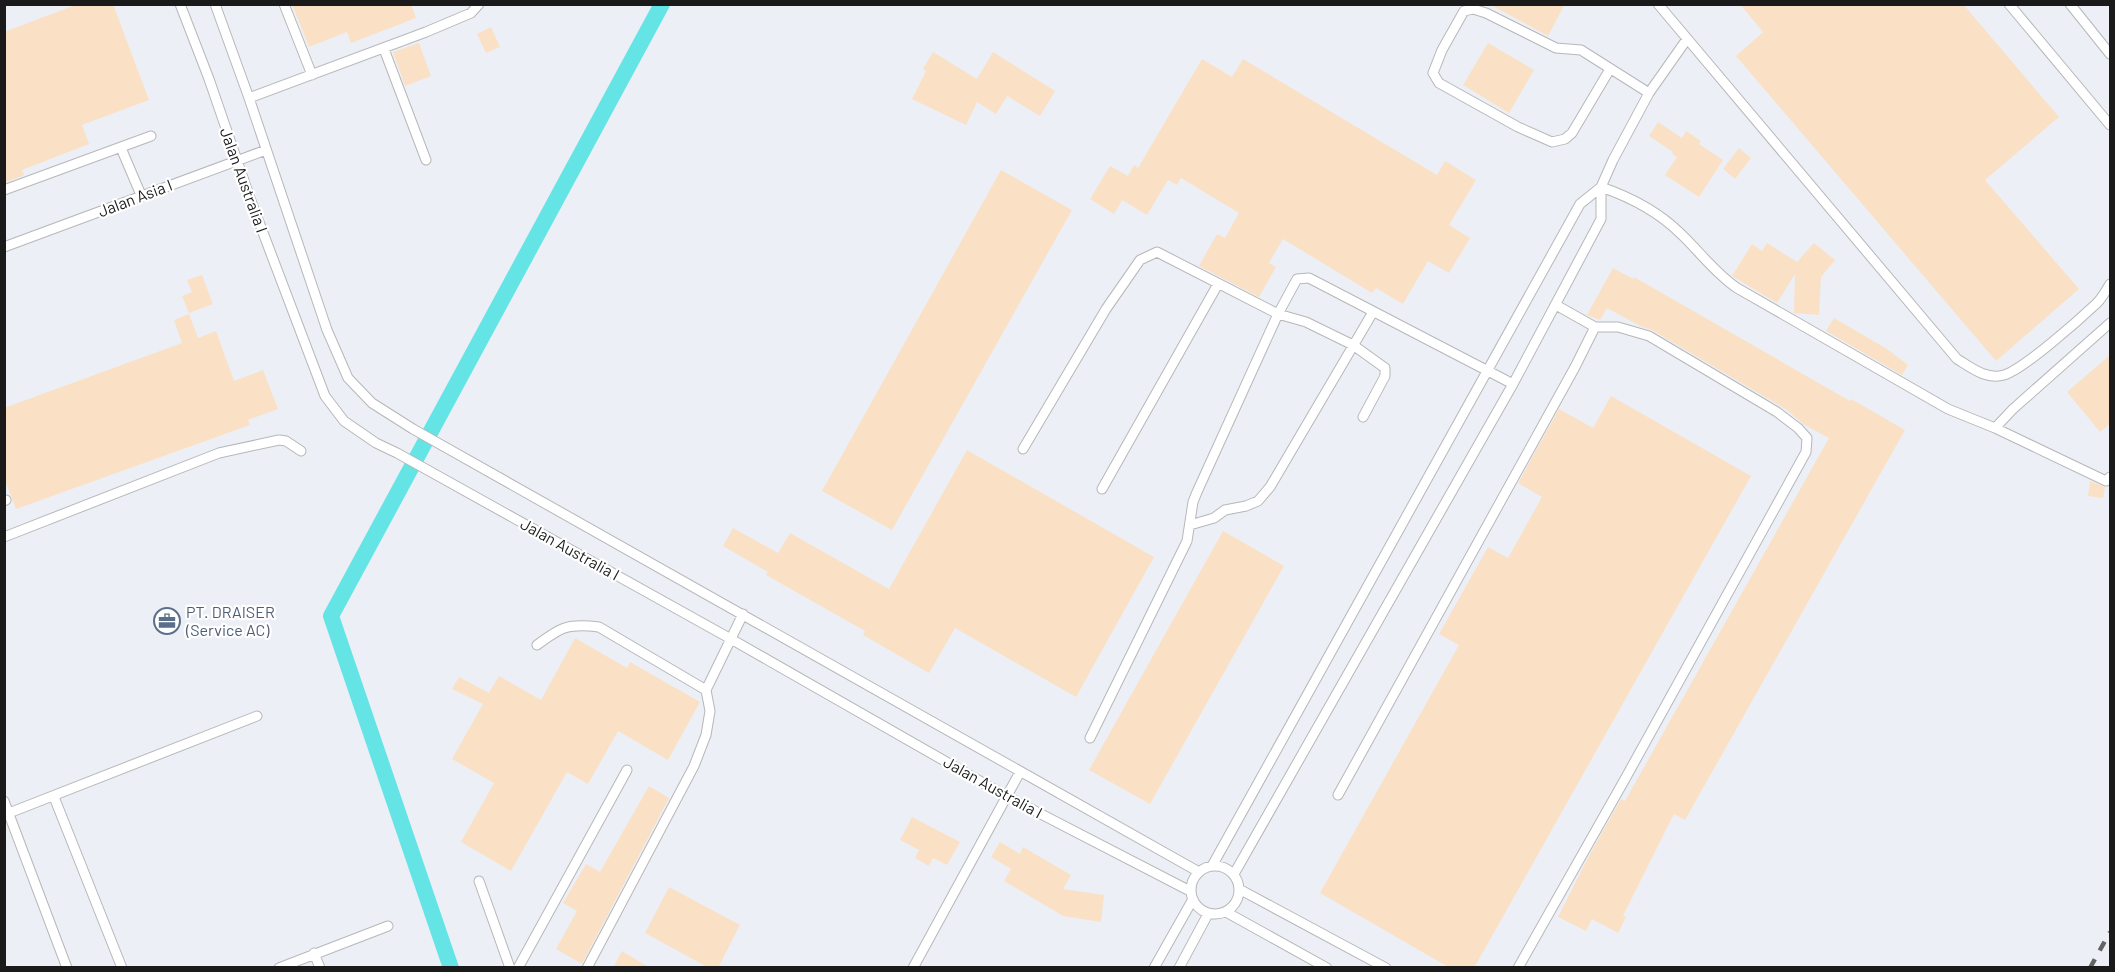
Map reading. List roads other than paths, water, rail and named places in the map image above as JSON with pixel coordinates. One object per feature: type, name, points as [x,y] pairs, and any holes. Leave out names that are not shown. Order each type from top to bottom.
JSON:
[{"type":"lane","name":"Jalan Australia I","points":[[180,4],[324,396],[344,421],[376,443],[731,639],[1006,796],[1192,895],[1199,908],[1208,914]]},
{"type":"lane","name":"Jalan Australia I","points":[[215,4],[327,330],[348,378],[372,403],[413,429],[1199,872]]},
{"type":"lane","points":[[284,4],[312,75]]},
{"type":"lane","points":[[249,98],[384,49],[471,13],[479,4]]},
{"type":"lane","points":[[1658,4],[1957,359],[1983,375],[2003,375],[2019,367],[2066,330],[2099,301],[2110,284]]},
{"type":"lane","points":[[2009,4],[2110,125]]},
{"type":"lane","points":[[2070,4],[2110,54]]},
{"type":"lane","points":[[1610,69],[1572,134],[1565,139],[1552,142],[1518,127],[1452,91],[1439,83],[1433,73],[1442,50],[1464,11],[1473,9],[1486,13],[1556,48],[1581,50],[1649,93]]},
{"type":"lane","points":[[1234,874],[1513,384],[1601,219],[1601,187],[1613,160],[1649,93],[1687,39]]},
{"type":"lane","points":[[384,49],[426,160]]},
{"type":"lane","points":[[4,190],[151,136]]},
{"type":"lane","points":[[121,148],[141,195]]},
{"type":"lane","name":"Jalan Asia I","points":[[4,247],[266,150]]},
{"type":"lane","points":[[1212,866],[1580,204],[1601,187]]},
{"type":"lane","points":[[1601,187],[1623,195],[1658,215],[1680,233],[1714,270],[1737,288],[1948,409],[1995,428],[2109,481]]},
{"type":"lane","points":[[1023,449],[1106,309],[1140,260],[1157,252],[1278,314],[1306,322],[1353,345],[1385,368],[1385,376],[1364,417]]},
{"type":"lane","points":[[1090,738],[1187,542],[1193,502],[1197,492],[1278,314],[1297,279],[1309,278],[1513,384]]},
{"type":"lane","points":[[1102,489],[1218,284]]},
{"type":"lane","points":[[1518,968],[1806,452],[1807,438],[1777,412],[1649,336],[1618,327],[1594,327],[1556,304]]},
{"type":"lane","points":[[1190,525],[1214,518],[1225,510],[1258,501],[1270,487],[1373,312]]},
{"type":"lane","points":[[1995,428],[2110,322]]},
{"type":"lane","points":[[1338,795],[1575,367],[1594,327]]},
{"type":"lane","points":[[4,537],[219,453],[279,440],[286,441],[301,451]]},
{"type":"lane","points":[[587,968],[694,766],[706,735],[710,711],[706,690],[743,614]]},
{"type":"lane","points":[[537,645],[558,629],[579,624],[599,627],[706,690]]},
{"type":"lane","points":[[9,813],[257,716]]},
{"type":"lane","points":[[518,968],[627,770]]},
{"type":"lane","points":[[913,968],[1020,772]]},
{"type":"lane","points":[[54,797],[122,968]]},
{"type":"lane","points":[[4,801],[67,968]]},
{"type":"lane","points":[[1154,968],[1192,895],[1193,880],[1199,872],[1212,866],[1224,867],[1234,874],[1239,889],[1236,903],[1226,912],[1208,914],[1179,968]]},
{"type":"lane","points":[[479,881],[510,968]]},
{"type":"lane","points":[[1239,889],[1386,968]]},
{"type":"lane","points":[[1226,912],[1327,968]]},
{"type":"lane","points":[[279,968],[388,926]]},
{"type":"lane","points":[[314,953],[320,968]]},
{"type":"waterway","points":[[451,968],[331,616],[662,4]]},
{"type":"railway","points":[[2090,968],[2110,932]]},
{"type":"place","name":"PT. DRAISER (Service AC)","points":[[167,621]]}]
